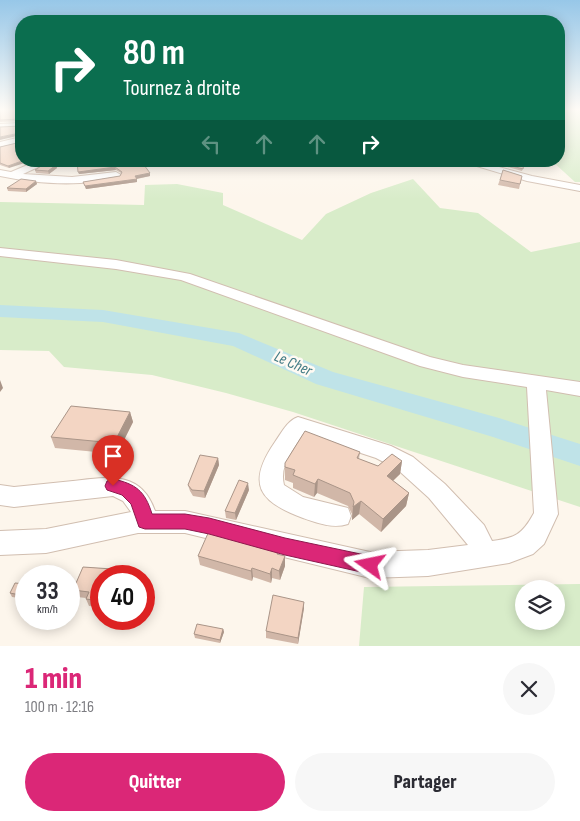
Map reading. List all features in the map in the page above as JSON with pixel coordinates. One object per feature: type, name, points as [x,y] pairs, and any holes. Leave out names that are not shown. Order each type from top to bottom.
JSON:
[{"type":"street","points":[[0,145],[15,141]]},
{"type":"street","points":[[5,175],[28,167]]},
{"type":"street","points":[[488,167],[580,188]]},
{"type":"street","points":[[5,175],[56,182],[116,174]]},
{"type":"street","points":[[0,252],[157,270],[185,277],[426,362],[537,389],[580,389]]},
{"type":"street","points":[[0,543],[46,541],[145,522],[185,522],[209,526],[285,546],[370,565],[428,563],[509,551],[524,545],[535,536],[546,514],[537,389]]},
{"type":"street","points":[[339,516],[325,515],[276,494],[271,481],[273,466],[298,425],[383,452],[405,463],[437,491],[475,533],[485,555]]},
{"type":"street","points":[[0,496],[14,497],[113,486],[127,489],[137,499],[144,512],[145,522]]},
{"type":"green space","points":[[565,139],[580,139],[580,182],[575,182],[559,167],[565,167]]},
{"type":"green space","points":[[413,179],[440,208],[478,213],[531,252],[580,242],[580,507],[293,412],[226,393],[152,375],[64,367],[49,351],[0,350],[0,202],[144,205],[145,185],[177,184],[223,193],[223,205],[302,240],[326,214],[371,193]]},
{"type":"green space","points":[[565,584],[580,584],[580,646],[359,646],[364,587],[515,585],[515,630],[565,630]]},
{"type":"building","points":[[15,143],[15,164],[8,166],[0,163],[0,147]]},
{"type":"building","points":[[40,167],[53,167],[48,171],[35,170]]},
{"type":"building","points":[[78,167],[115,167],[78,172]]},
{"type":"building","points":[[115,167],[146,167],[150,173],[135,176],[137,179],[85,186],[83,182],[120,176],[122,172]]},
{"type":"building","points":[[503,170],[522,176],[520,184],[500,180]]},
{"type":"building","points":[[21,179],[36,181],[26,189],[7,188]]},
{"type":"building","points":[[71,406],[130,412],[114,443],[51,437]]},
{"type":"building","points":[[305,431],[360,452],[357,458],[378,466],[392,454],[402,461],[387,476],[409,493],[383,519],[361,501],[353,507],[354,502],[350,493],[318,479],[315,484],[293,475],[295,470],[285,467],[285,463]]},
{"type":"building","points":[[200,455],[218,458],[204,491],[192,490],[188,485]]},
{"type":"building","points":[[239,480],[248,483],[235,513],[225,511]]},
{"type":"building","points":[[209,531],[257,543],[257,545],[278,551],[277,554],[285,556],[279,571],[272,568],[270,574],[252,568],[251,571],[198,556]]},
{"type":"building","points":[[83,567],[90,567],[90,600],[86,599],[89,592],[80,591],[80,574]]},
{"type":"building","points":[[15,583],[15,594],[10,593]]},
{"type":"building","points":[[273,595],[304,602],[298,638],[266,631]]},
{"type":"building","points":[[197,624],[223,629],[220,640],[194,634]]},
{"type":"waterway","name":"Le Cher","points":[[0,311],[103,316],[239,340],[325,378],[499,428],[580,455]]},
{"type":"route","points":[[113,486],[127,489],[137,499],[144,512],[145,522],[185,522],[209,526],[285,546],[370,565]]}]
